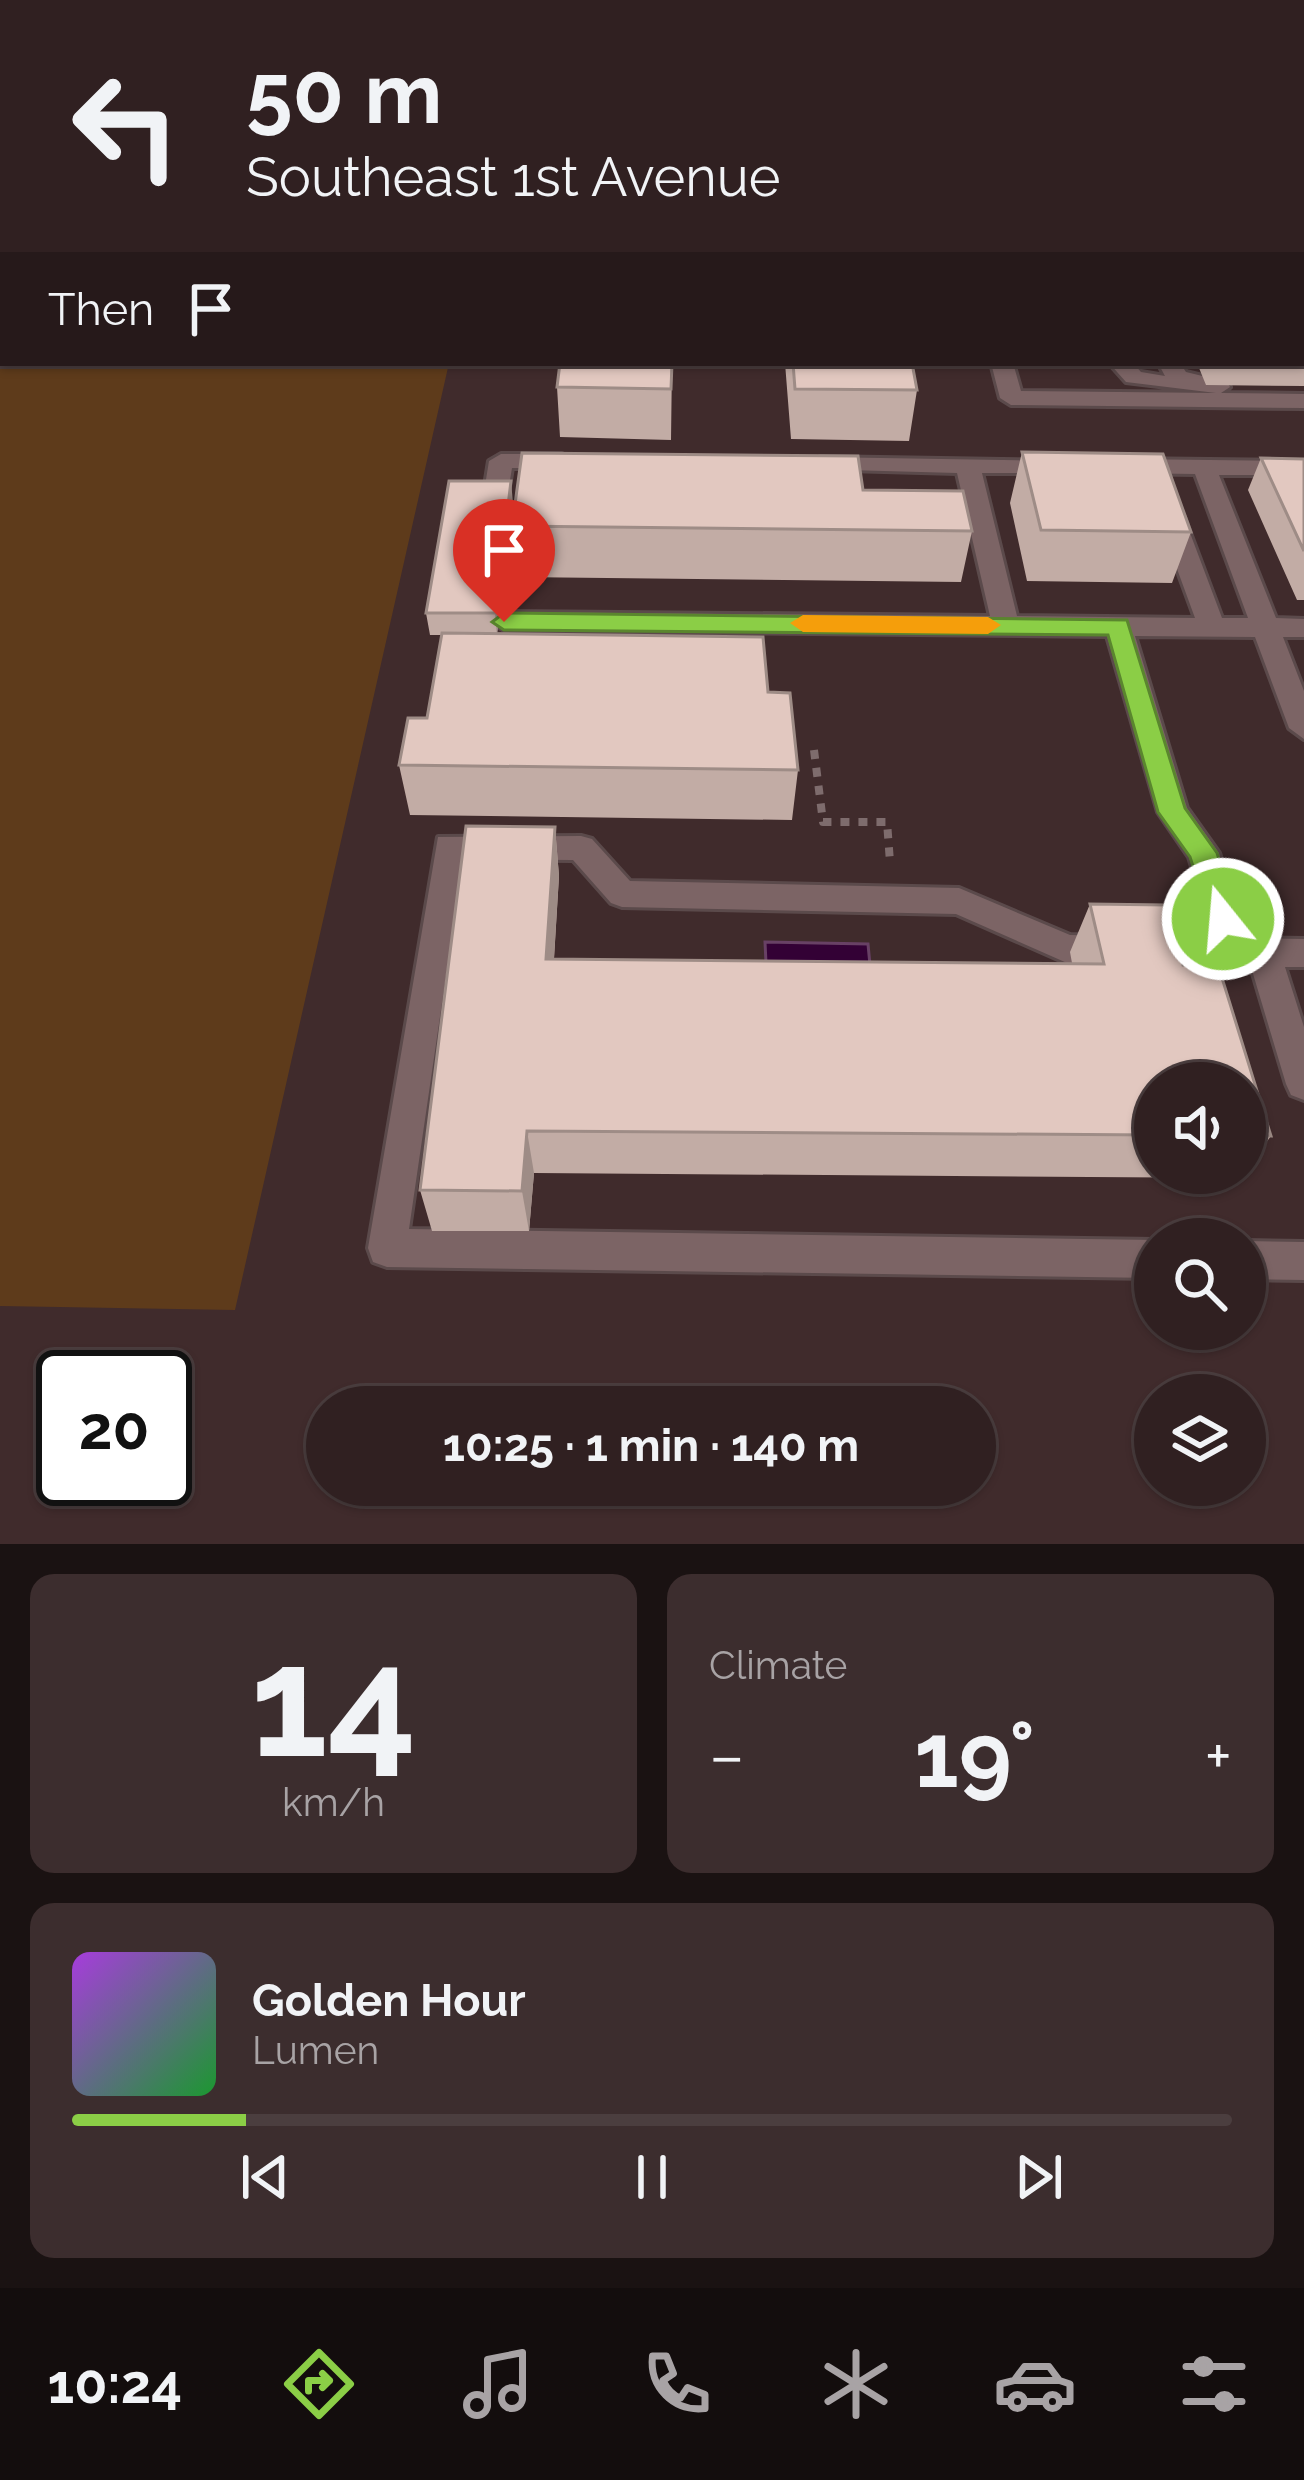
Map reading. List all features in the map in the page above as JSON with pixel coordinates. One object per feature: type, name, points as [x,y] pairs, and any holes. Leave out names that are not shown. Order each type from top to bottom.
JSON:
[{"type":"lane","points":[[1003,366],[1011,398],[1304,401]]},
{"type":"lane","points":[[1123,366],[1154,384],[1304,388]]},
{"type":"lane","points":[[1171,366],[1178,377],[1204,387]]},
{"type":"lane","points":[[495,498],[501,460],[593,461]]},
{"type":"lane","points":[[802,464],[1304,468]]},
{"type":"lane","points":[[968,466],[1006,626]]},
{"type":"lane","points":[[1153,466],[1212,627]]},
{"type":"lane","points":[[1204,467],[1304,728]]},
{"type":"lane","points":[[504,622],[1304,628]]},
{"type":"lane","points":[[1118,626],[1172,812],[1203,853],[1304,1084]]},
{"type":"lane","points":[[1134,1259],[387,1248],[449,846],[581,848],[622,894],[959,901],[1066,949],[1304,953]]},
{"type":"lane","points":[[1266,1260],[1304,1261]]},
{"type":"path","points":[[814,750],[823,822],[887,823],[892,900]]},
{"type":"shaded area","points":[[0,366],[448,366],[235,1310],[0,1306]]},
{"type":"shaded area","points":[[765,942],[868,944],[872,986],[767,984]]},
{"type":"building","points":[[560,366],[672,366],[671,389],[557,387]]},
{"type":"building","points":[[793,366],[913,366],[917,390],[795,389]]},
{"type":"building","points":[[1022,452],[1163,454],[1191,532],[1041,530]]},
{"type":"building","points":[[522,453],[858,456],[863,490],[963,491],[972,531],[512,526]]},
{"type":"building","points":[[1261,458],[1304,459],[1304,551]]},
{"type":"building","points":[[449,481],[511,481],[495,613],[426,613]]},
{"type":"building","points":[[442,633],[763,637],[768,692],[790,693],[798,770],[399,765],[408,718],[427,718]]},
{"type":"building","points":[[466,826],[555,827],[546,959],[1104,964],[1090,904],[1167,905],[1183,965],[1218,965],[1248,1062],[1134,1062],[1134,1135],[527,1131],[522,1191],[420,1190]]},
{"type":"slow traffic","points":[[803,623],[988,625]]},
{"type":"route","points":[[504,622],[1118,626],[1172,812],[1203,853],[1223,919]]}]
